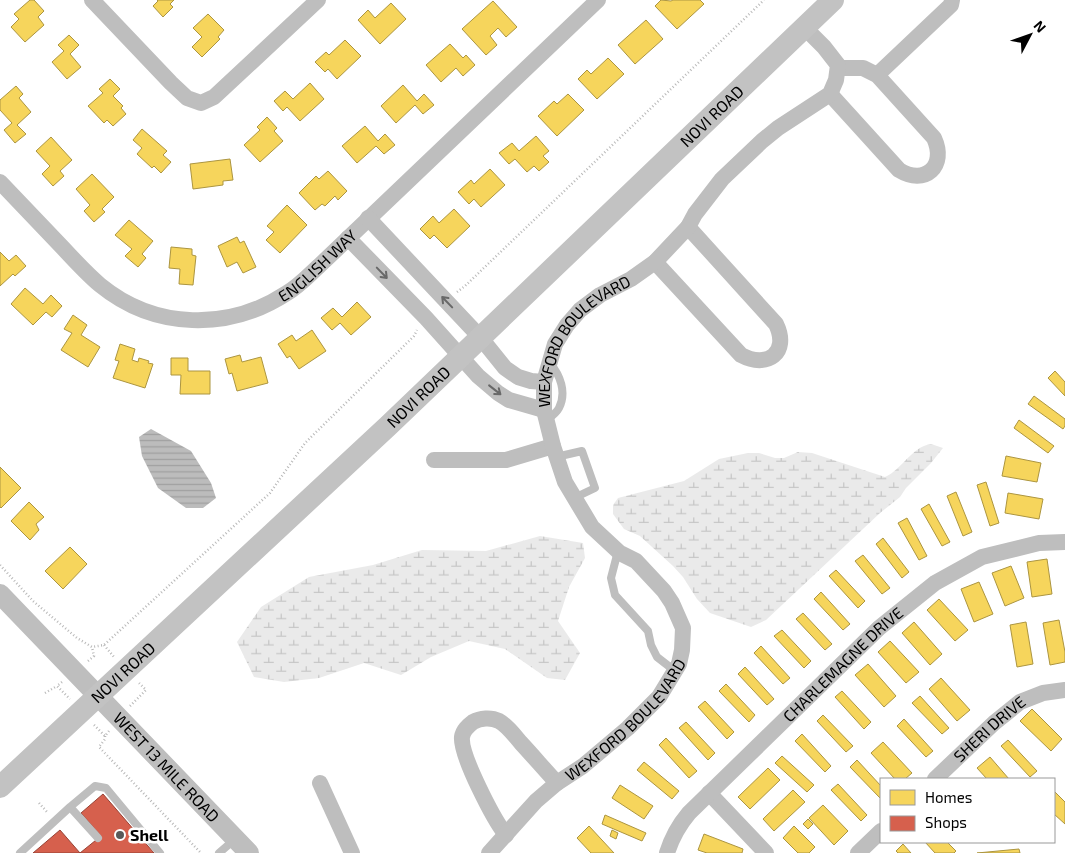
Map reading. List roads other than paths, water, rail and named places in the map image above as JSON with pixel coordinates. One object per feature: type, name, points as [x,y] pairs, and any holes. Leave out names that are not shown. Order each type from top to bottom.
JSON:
[{"type":"main road","name":"NOVI ROAD","points":[[0,787],[388,426],[833,0]]},
{"type":"street","points":[[92,0],[187,98],[201,103],[214,97],[318,0]]},
{"type":"street","name":"ENGLISH WAY","points":[[0,182],[100,285],[132,306],[167,318],[198,321],[226,318],[251,312],[288,292],[348,238],[598,0]]},
{"type":"street","points":[[877,75],[951,5],[952,0]]},
{"type":"street","points":[[804,28],[824,47],[834,59],[838,68],[836,80],[830,94],[899,170],[907,175],[916,176],[925,174],[933,169],[938,162],[938,146],[934,138],[877,75],[863,68],[838,68]]},
{"type":"street","name":"WEXFORD BOULEVARD","points":[[490,853],[536,801],[557,783],[583,766],[628,728],[659,697],[679,664],[682,650],[683,628],[672,603],[664,591],[636,561],[618,551],[592,527],[564,482],[545,416],[544,382],[555,344],[567,324],[580,310],[655,262],[688,227],[694,214],[722,179],[762,141],[784,123],[830,94]]},
{"type":"street","points":[[368,218],[480,337],[505,368],[518,377],[544,382]]},
{"type":"street","points":[[655,262],[741,355],[750,360],[768,360],[775,354],[780,347],[781,338],[776,324],[688,227]]},
{"type":"street","points":[[348,238],[426,318],[478,376],[509,400],[545,416]]},
{"type":"street","points":[[434,460],[506,460],[554,452]]},
{"type":"street","points":[[1065,532],[1065,542]]},
{"type":"street","name":"CHARLEMAGNE DRIVE","points":[[667,853],[671,838],[678,825],[709,793],[879,628],[935,583],[982,557],[1039,543],[1065,542]]},
{"type":"street","name":"WEST 13 MILE ROAD","points":[[0,594],[249,853]]},
{"type":"street","name":"SHERI DRIVE","points":[[936,778],[994,723],[1020,702],[1043,693],[1058,691]]},
{"type":"street","points":[[506,835],[497,824],[468,760],[462,738],[464,730],[477,720],[485,718],[498,720],[557,783]]},
{"type":"street","points":[[320,782],[352,853]]},
{"type":"street","points":[[709,793],[766,853]]},
{"type":"street","points":[[858,853],[880,832]]},
{"type":"lane","points":[[545,416],[559,408],[562,396],[562,384],[557,372],[549,362]]},
{"type":"lane","points":[[554,452],[582,451],[595,488],[574,498]]},
{"type":"lane","points":[[618,551],[611,578],[616,595],[648,631],[651,645],[657,657],[675,671]]},
{"type":"lane","points":[[20,853],[95,786],[106,788],[160,853]]},
{"type":"lane","points":[[70,807],[98,838]]},
{"type":"lane","points":[[219,853],[235,838]]},
{"type":"place","name":"Shell","points":[[120,835]]}]
